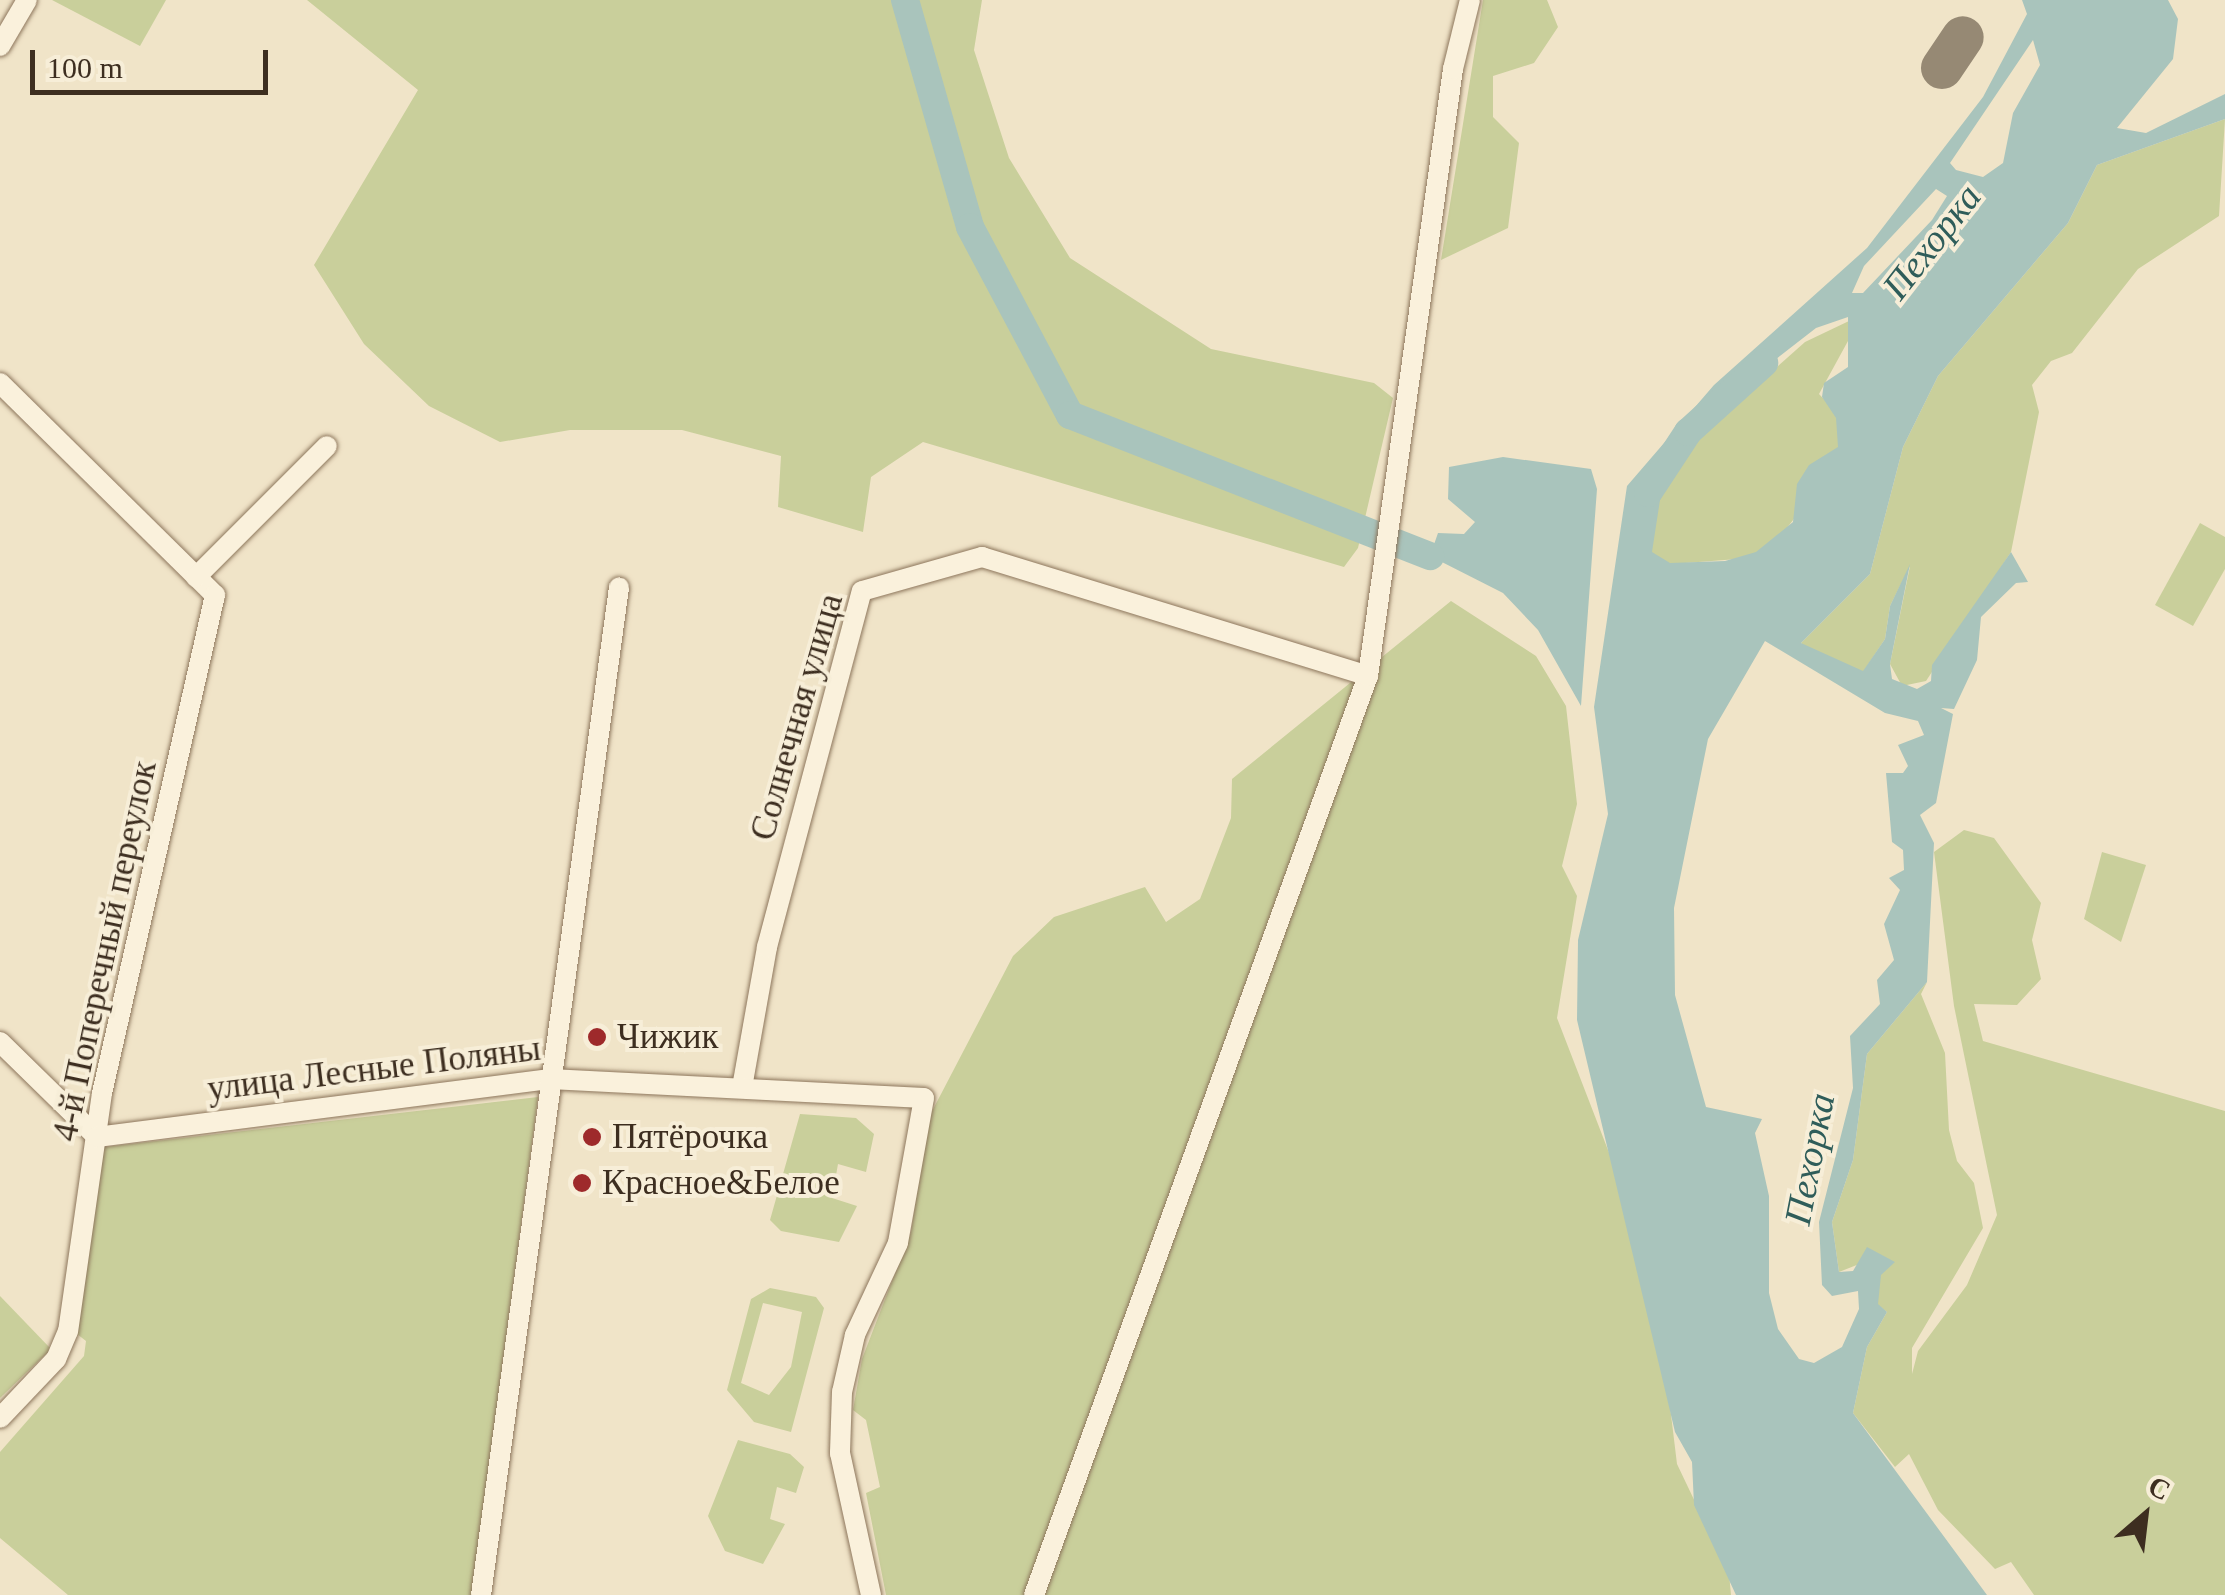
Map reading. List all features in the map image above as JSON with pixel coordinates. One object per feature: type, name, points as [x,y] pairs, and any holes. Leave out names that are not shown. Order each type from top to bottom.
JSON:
[{"type":"street","points":[[0,46],[28,0]]},
{"type":"street","points":[[1034,1595],[1368,676],[1453,69],[1470,0]]},
{"type":"street","points":[[0,383],[196,577],[327,446]]},
{"type":"street","name":"Солнечная улица","points":[[743,1082],[770,932],[862,591],[982,557],[1368,676]]},
{"type":"street","name":"4-й Поперечный переулок","points":[[0,1418],[63,1346],[96,1138],[215,595],[196,577]]},
{"type":"street","points":[[481,1595],[620,587]]},
{"type":"street","points":[[0,1042],[96,1138]]},
{"type":"street","name":"улица Лесные Поляны","points":[[96,1138],[550,1078],[743,1082],[924,1098],[898,1242],[855,1336],[842,1392],[840,1453],[871,1595]]},
{"type":"green space","points":[[52,0],[166,0],[140,46]]},
{"type":"green space","points":[[307,0],[982,0],[974,50],[1009,158],[1070,258],[1211,349],[1374,383],[1393,398],[1358,548],[1344,567],[923,442],[871,477],[863,532],[778,507],[781,456],[682,430],[570,430],[500,442],[429,406],[364,344],[314,265],[418,90]]},
{"type":"green space","points":[[1483,0],[1547,0],[1558,27],[1534,63],[1493,76],[1493,117],[1519,143],[1508,228],[1441,260]]},
{"type":"green space","points":[[2225,119],[2219,216],[2138,269],[2072,353],[2051,361],[2032,385],[2039,412],[2011,552],[1926,681],[1902,686],[1890,664],[1910,566],[1890,606],[1885,639],[1863,672],[1812,654],[1801,643],[1870,574],[1903,447],[1938,376],[2068,223],[2097,165]]},
{"type":"green space","points":[[1849,321],[1854,330],[1819,394],[1837,413],[1840,455],[1797,515],[1764,557],[1659,565],[1646,543],[1661,470],[1805,342]]},
{"type":"green space","points":[[2200,523],[2225,537],[2225,569],[2193,626],[2155,605]]},
{"type":"green space","points":[[1451,601],[1536,656],[1566,706],[1577,804],[1562,866],[1577,896],[1557,1018],[1613,1163],[1668,1390],[1677,1464],[1729,1573],[1731,1595],[886,1595],[866,1493],[880,1487],[866,1420],[853,1410],[862,1359],[911,1232],[928,1119],[1013,956],[1054,917],[1145,887],[1166,922],[1200,899],[1231,818],[1232,779]]},
{"type":"green space","points":[[1964,830],[1994,838],[2041,903],[2032,940],[2041,979],[2017,1005],[1974,1004],[1983,1041],[2225,1111],[2225,1595],[2034,1595],[2011,1562],[1995,1569],[1938,1510],[1909,1454],[1895,1467],[1853,1413],[1867,1347],[1887,1312],[1878,1305],[1877,1257],[1839,1272],[1832,1222],[1853,1160],[1867,1054],[1927,982],[1921,994],[1945,1053],[1949,1130],[1957,1161],[1974,1183],[1983,1228],[1912,1348],[1912,1374],[1918,1351],[1967,1285],[1997,1215],[1954,1006],[1934,852]]},
{"type":"green space","points":[[2102,852],[2146,865],[2121,942],[2084,919]]},
{"type":"green space","points":[[538,1097],[472,1595],[68,1595],[0,1538],[0,1452],[84,1356],[86,1341],[77,1334],[104,1147]]},
{"type":"green space","points":[[800,1114],[856,1118],[874,1134],[866,1172],[838,1164],[832,1198],[857,1206],[839,1242],[781,1231],[770,1220]]},
{"type":"green space","points":[[770,1288],[816,1297],[824,1308],[791,1432],[754,1422],[727,1390],[751,1299]],"holes":[[[763,1303],[802,1312],[791,1367],[769,1395],[741,1383]]]},
{"type":"green space","points":[[0,1296],[51,1349],[0,1398]]},
{"type":"green space","points":[[738,1440],[790,1454],[804,1467],[796,1493],[777,1487],[770,1519],[785,1524],[763,1564],[725,1551],[708,1516]]},
{"type":"water","name":"Пехорка","points":[[2022,0],[2168,0],[2178,19],[2173,59],[2117,128],[2146,133],[2225,94],[2225,119],[2097,165],[2068,223],[1938,376],[1903,447],[1870,574],[1801,643],[1863,671],[1885,639],[1890,606],[1910,564],[1890,664],[1892,679],[1917,689],[1931,681],[1932,665],[2011,552],[2028,582],[2016,583],[1981,617],[1977,660],[1954,709],[1941,708],[1953,714],[1936,803],[1920,815],[1934,843],[1927,982],[1867,1054],[1853,1160],[1832,1222],[1839,1272],[1853,1271],[1867,1247],[1895,1262],[1881,1275],[1878,1304],[1887,1312],[1867,1347],[1853,1413],[1987,1595],[1736,1595],[1694,1505],[1692,1462],[1675,1432],[1577,1020],[1578,940],[1608,814],[1594,707],[1627,486],[1714,385],[1867,248],[1983,97],[2027,14]],"holes":[[[2033,40],[2040,65],[2013,113],[2003,163],[1983,177],[1956,170],[1950,163]],[[1936,189],[1947,196],[1932,220],[1863,293],[1852,293],[1864,266]],[[1848,317],[1848,367],[1824,383],[1822,397],[1836,418],[1838,447],[1809,465],[1797,484],[1793,522],[1756,552],[1725,561],[1670,563],[1652,552],[1666,461],[1727,397],[1816,328]],[[1765,641],[1885,713],[1918,721],[1924,735],[1898,745],[1908,766],[1903,773],[1886,773],[1892,842],[1903,850],[1904,870],[1889,878],[1900,890],[1884,924],[1894,960],[1877,980],[1880,1004],[1850,1036],[1853,1088],[1819,1222],[1822,1285],[1832,1296],[1858,1291],[1859,1309],[1842,1347],[1814,1363],[1799,1359],[1778,1329],[1769,1293],[1769,1196],[1755,1133],[1762,1119],[1706,1107],[1675,995],[1674,908],[1708,739]]]},
{"type":"water","points":[[1503,457],[1591,469],[1597,489],[1581,706],[1538,630],[1503,593],[1430,556],[1438,533],[1464,534],[1475,522],[1448,499],[1449,467]]},
{"type":"waterway","points":[[905,0],[970,227],[1070,415],[1430,556]]},
{"type":"waterway","points":[[1648,493],[1688,432],[1764,363]]},
{"type":"taxiway","points":[[1942,68],[1963,37]]},
{"type":"place","name":"Чижик","points":[[597,1037]]},
{"type":"place","name":"Пятёрочка","points":[[592,1137]]},
{"type":"place","name":"Красное&Белое","points":[[582,1183]]}]
